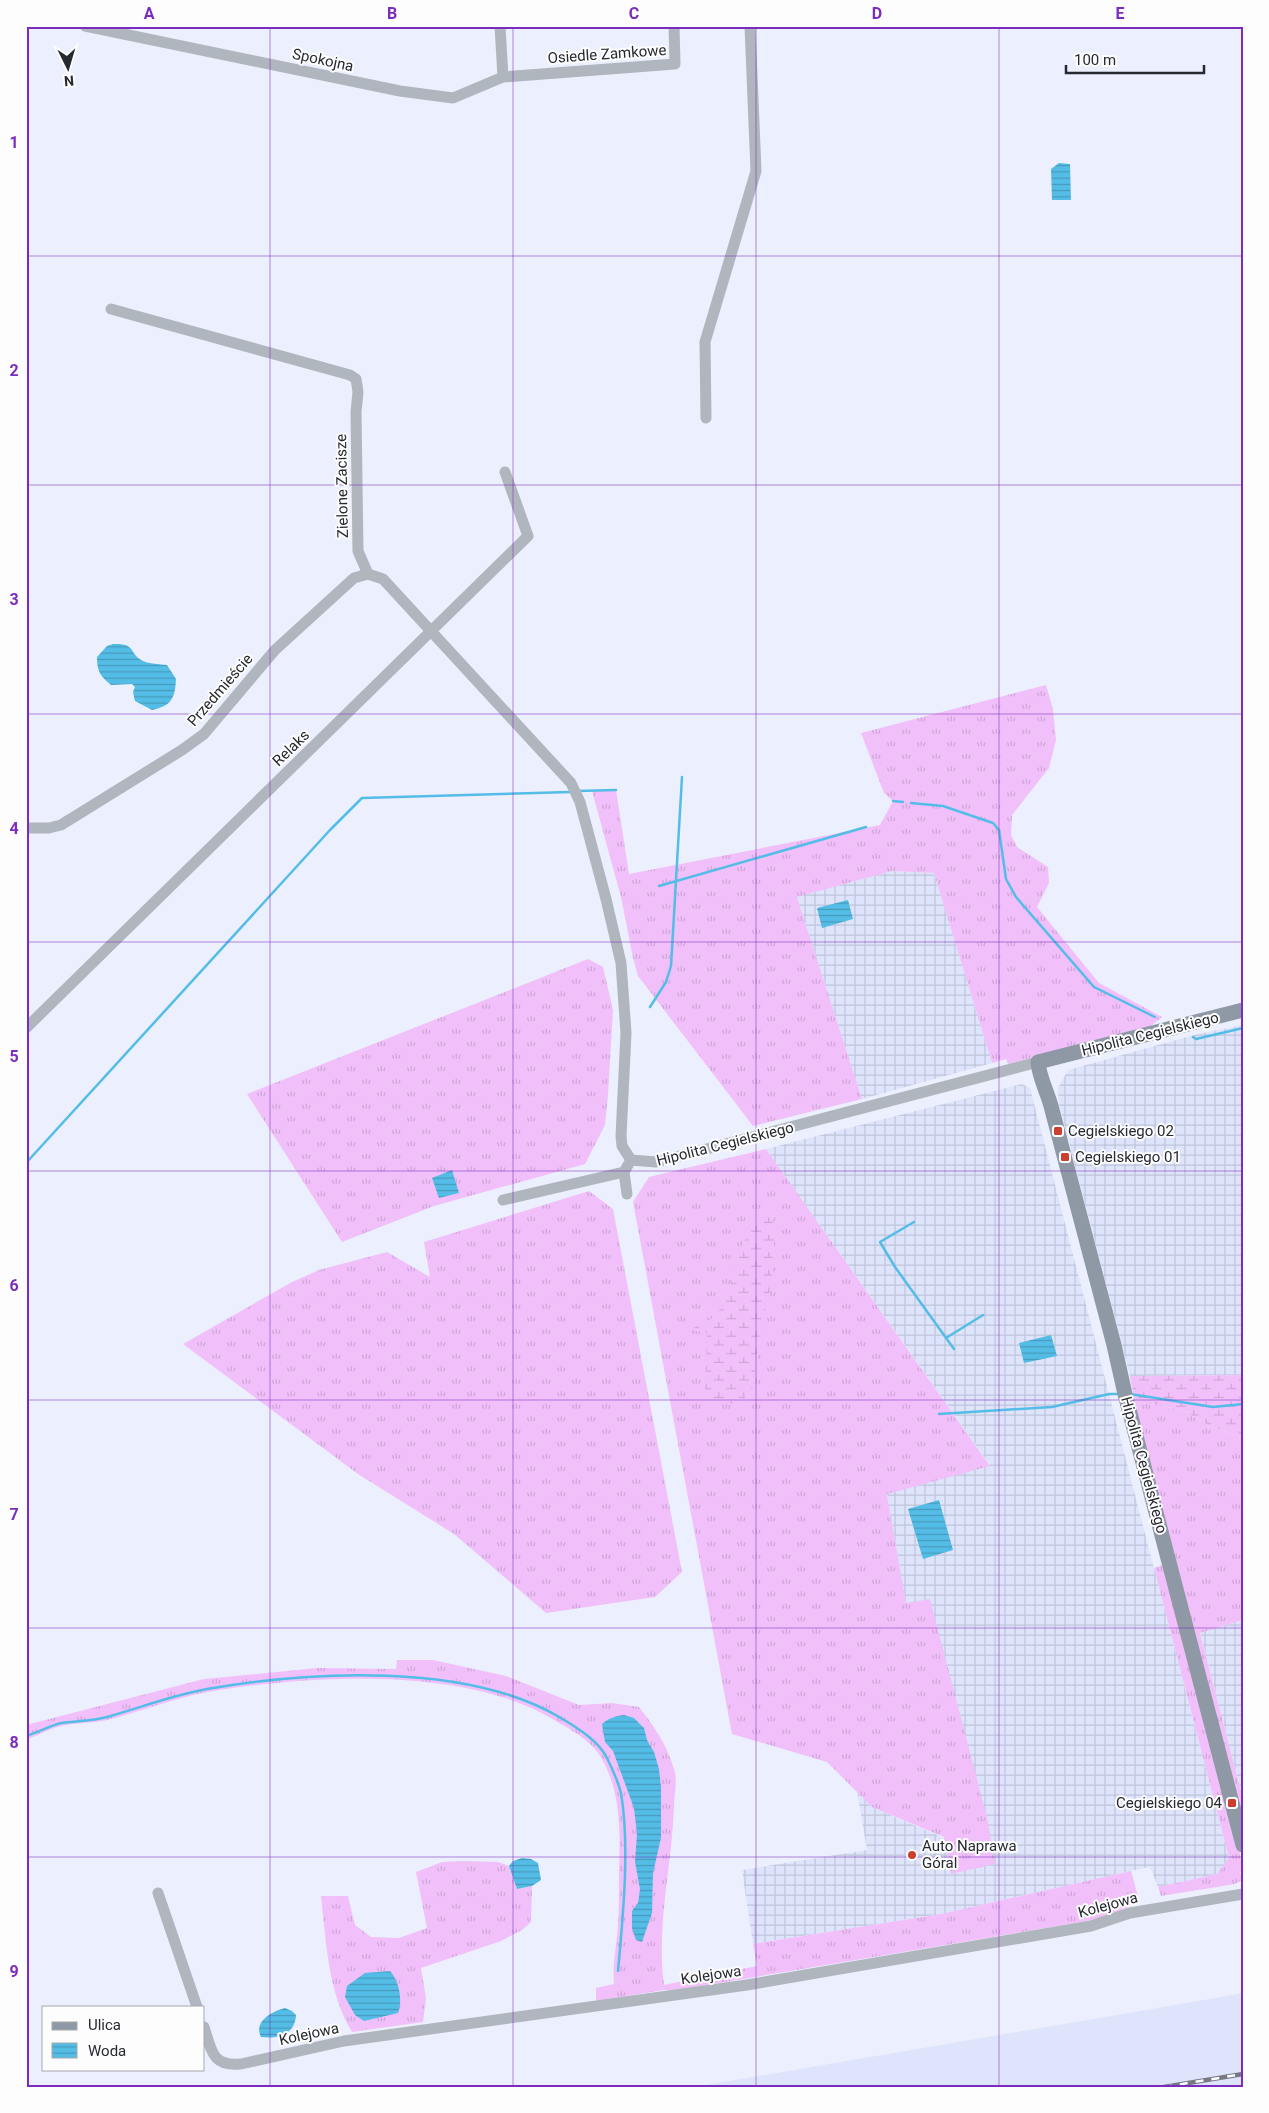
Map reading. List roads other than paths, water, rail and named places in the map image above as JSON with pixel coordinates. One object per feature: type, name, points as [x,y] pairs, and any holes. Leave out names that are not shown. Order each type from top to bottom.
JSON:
[{"type":"street","name":"Spokojna","points":[[85,26],[400,91],[453,98],[503,77]]},
{"type":"street","points":[[500,26],[503,77]]},
{"type":"street","name":"Osiedle Zamkowe","points":[[503,77],[675,64],[674,26]]},
{"type":"street","points":[[706,418],[705,342],[756,171],[750,26]]},
{"type":"street","name":"Zielone Zacisze","points":[[111,309],[350,375],[356,379],[358,392],[356,412],[358,551],[368,574]]},
{"type":"street","name":"Relaks","points":[[26,1028],[528,536],[505,472]]},
{"type":"street","points":[[368,574],[383,579],[571,783],[576,792],[606,899],[621,963],[626,1033],[621,1136],[622,1146],[631,1160],[624,1172],[627,1194]]},
{"type":"street","name":"Przedmieście","points":[[26,828],[49,828],[61,825],[182,750],[204,734],[275,650],[354,578],[368,574]]},
{"type":"street","name":"Hipolita Cegielskiego","points":[[631,1160],[656,1162],[1243,1010]]},
{"type":"street","points":[[1046,1085],[1058,1057]]},
{"type":"street","name":"Hipolita Cegielskiego","points":[[1038,1062],[1039,1073],[1046,1085],[1243,1845]]},
{"type":"street","points":[[503,1200],[624,1172]]},
{"type":"street","points":[[158,1893],[197,2006]]},
{"type":"street","name":"Kolejowa","points":[[205,2031],[215,2057],[220,2062],[230,2065],[241,2064],[344,2041],[407,2031],[747,1985],[1091,1926],[1130,1913],[1243,1894]]},
{"type":"water","points":[[1059,163],[1070,164],[1071,200],[1052,200],[1051,169]]},
{"type":"water","points":[[113,644],[126,645],[138,658],[145,662],[167,665],[176,679],[175,692],[168,704],[152,710],[135,701],[133,692],[135,687],[132,684],[111,685],[104,679],[99,670],[97,657],[107,646]]},
{"type":"water","points":[[848,900],[853,919],[822,928],[817,908]]},
{"type":"water","points":[[452,1170],[459,1193],[439,1198],[432,1178]]},
{"type":"water","points":[[1051,1335],[1057,1356],[1024,1363],[1019,1343]]},
{"type":"water","points":[[939,1500],[953,1550],[923,1559],[908,1509]]},
{"type":"water","points":[[624,1715],[634,1718],[644,1728],[659,1769],[661,1787],[661,1838],[653,1873],[652,1913],[642,1942],[636,1940],[632,1928],[632,1911],[638,1903],[640,1889],[635,1862],[637,1834],[634,1808],[613,1751],[605,1742],[602,1724],[607,1720]]},
{"type":"water","points":[[522,1858],[531,1859],[538,1863],[541,1880],[532,1886],[517,1889],[509,1866],[513,1861]]},
{"type":"water","points":[[390,1971],[396,1980],[399,1991],[398,2013],[364,2021],[355,2015],[345,1997],[347,1986],[365,1973]]},
{"type":"water","points":[[285,2008],[296,2015],[295,2022],[289,2031],[279,2036],[261,2037],[259,2031],[262,2022],[270,2014]]},
{"type":"waterway","points":[[650,1007],[666,982],[671,966],[682,777]]},
{"type":"waterway","points":[[578,791],[616,790]]},
{"type":"waterway","points":[[26,1163],[330,830],[362,798],[570,792]]},
{"type":"waterway","points":[[893,801],[903,802]]},
{"type":"waterway","points":[[911,803],[943,806],[993,823],[999,830],[1006,879],[1016,897],[1094,987],[1155,1017]]},
{"type":"waterway","points":[[659,886],[866,827]]},
{"type":"waterway","points":[[1193,1037],[1196,1039],[1243,1028]]},
{"type":"waterway","points":[[914,1222],[880,1242],[895,1267],[954,1349]]},
{"type":"waterway","points":[[946,1338],[983,1315]]},
{"type":"waterway","points":[[939,1414],[1052,1407],[1109,1394],[1120,1394]]},
{"type":"waterway","points":[[1130,1394],[1213,1407],[1243,1404]]},
{"type":"waterway","points":[[26,1736],[61,1723],[107,1717],[169,1698],[207,1689],[293,1678],[388,1676],[435,1679],[481,1687],[523,1700],[561,1718],[593,1740],[607,1758],[618,1784],[624,1814],[625,1836],[624,1905],[618,1971]]},
{"type":"railway","points":[[1164,2087],[1243,2074]]},
{"type":"place","name":"Cegielskiego 02","points":[[1058,1131]]},
{"type":"place","name":"Cegielskiego 01","points":[[1065,1157]]},
{"type":"place","name":"Cegielskiego 04","points":[[1232,1803]]},
{"type":"place","name":"Auto Naprawa Góral","points":[[912,1855]]}]
